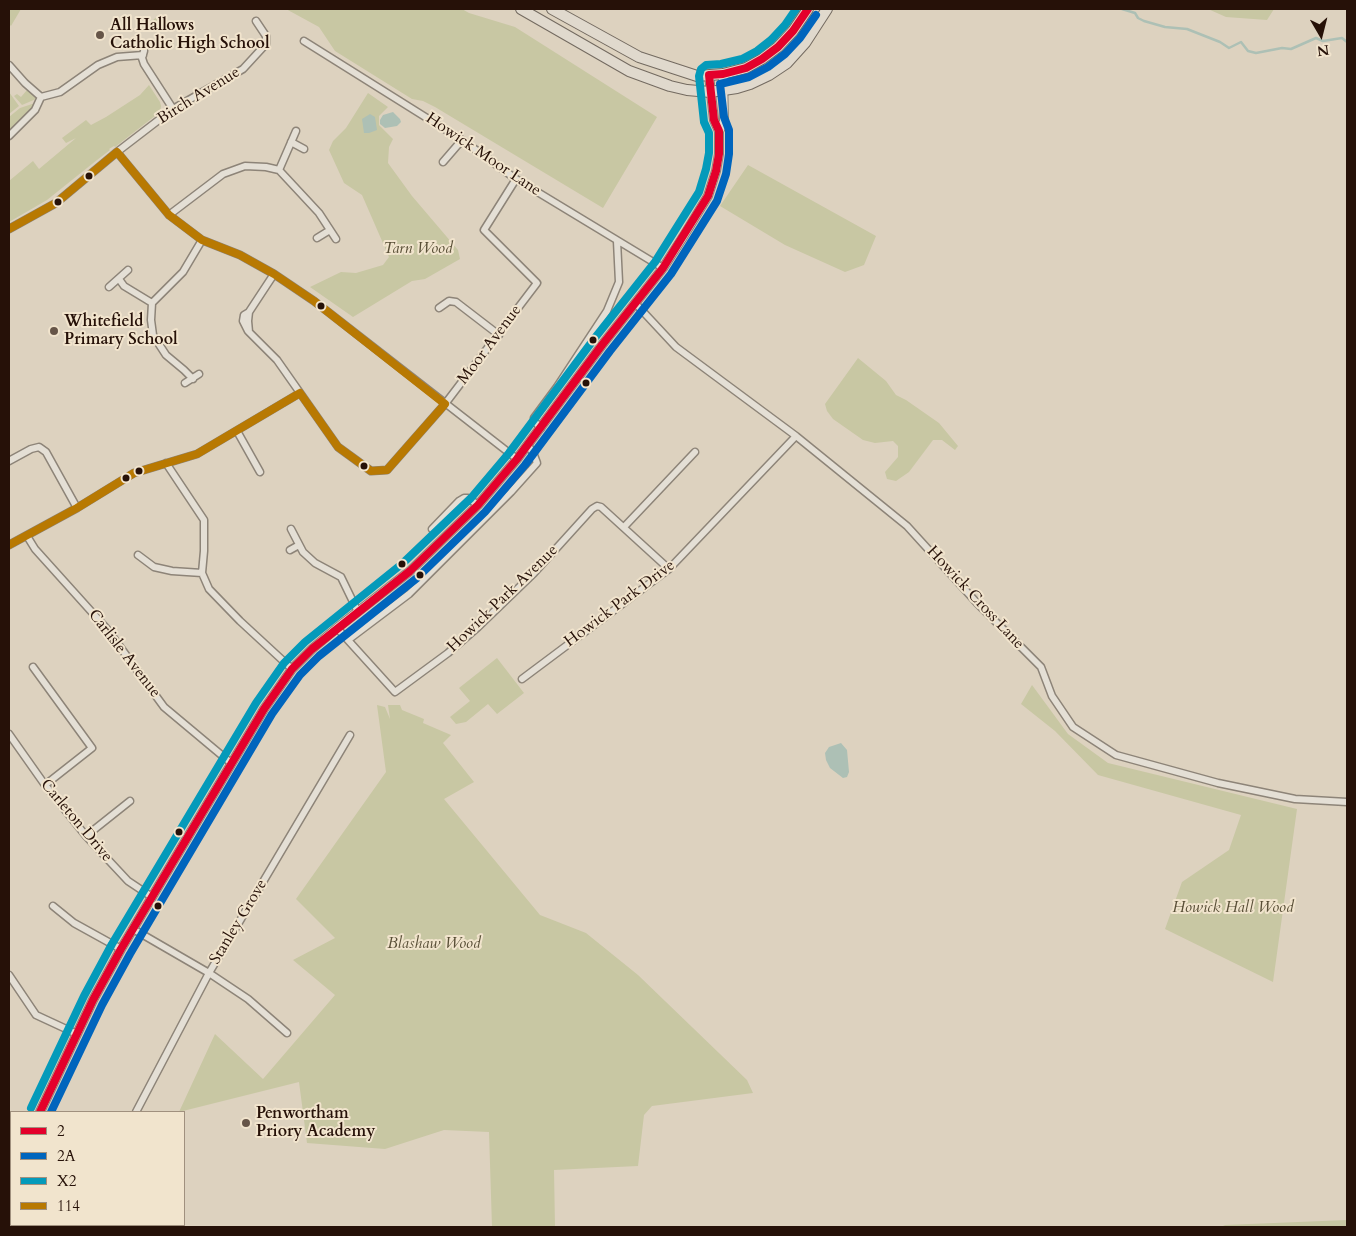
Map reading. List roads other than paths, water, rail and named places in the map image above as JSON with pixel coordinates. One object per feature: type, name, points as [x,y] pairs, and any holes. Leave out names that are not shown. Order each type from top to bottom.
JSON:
[{"type":"highway","points":[[520,9],[629,71],[670,86],[710,92],[750,84],[787,62],[805,43],[827,9]]},
{"type":"highway","points":[[552,9],[639,57],[697,76],[723,74],[746,68],[762,60],[794,31],[808,9]]},
{"type":"street","name":"Birch Avenue","points":[[9,228],[56,203],[117,152],[173,109],[243,70],[266,44],[266,36],[256,21]]},
{"type":"street","name":"Howick Moor Lane","points":[[304,41],[462,140],[516,179],[663,268]]},
{"type":"street","points":[[41,97],[60,92],[98,65],[116,57],[144,53],[144,64],[173,109]]},
{"type":"street","points":[[9,65],[41,97]]},
{"type":"street","points":[[719,131],[724,122],[723,74]]},
{"type":"street","points":[[40,1111],[93,1000],[121,949],[231,763],[264,709],[292,669],[337,628],[410,571],[478,505],[528,445],[663,268],[708,196],[716,171],[719,154],[719,131],[714,120],[709,75]]},
{"type":"street","points":[[9,136],[35,110],[41,97]]},
{"type":"street","points":[[279,170],[296,131]]},
{"type":"street","points":[[444,162],[462,140]]},
{"type":"street","points":[[291,142],[304,149]]},
{"type":"street","points":[[117,152],[169,215],[202,240],[240,255],[274,274],[337,318],[517,459]]},
{"type":"street","points":[[169,215],[223,174],[245,166],[266,167],[279,170],[319,213],[336,239]]},
{"type":"street","name":"Moor Avenue","points":[[274,274],[249,312],[244,315],[243,321],[250,332],[277,360],[338,447],[371,471],[388,470],[445,404],[537,283],[484,230],[516,179]]},
{"type":"street","points":[[318,238],[330,230]]},
{"type":"street","points":[[192,379],[166,355],[154,335],[151,320],[152,303],[183,272],[202,240]]},
{"type":"street","points":[[541,428],[534,418],[557,387],[607,311],[619,282],[617,241]]},
{"type":"street","points":[[109,287],[128,270]]},
{"type":"street","points":[[119,279],[124,286],[152,303]]},
{"type":"street","points":[[439,308],[449,301],[456,302],[499,335]]},
{"type":"street","name":"Howick Cross Lane","points":[[635,303],[676,347],[796,436],[907,526],[977,603],[1041,668],[1052,696],[1073,728],[1116,755],[1218,783],[1295,798],[1347,802]]},
{"type":"street","points":[[185,384],[199,374]]},
{"type":"street","points":[[9,546],[134,473],[196,454],[300,393]]},
{"type":"street","points":[[237,431],[260,472]]},
{"type":"street","name":"Howick Park Drive","points":[[522,678],[669,569],[796,436]]},
{"type":"street","points":[[348,640],[409,594],[511,492],[537,463],[528,445]]},
{"type":"street","points":[[9,461],[31,449],[38,448],[46,452],[77,508]]},
{"type":"street","points":[[624,527],[695,452]]},
{"type":"street","points":[[166,462],[204,520],[202,573],[209,589],[240,622],[292,669]]},
{"type":"street","points":[[432,530],[464,498],[468,498],[478,505]]},
{"type":"street","name":"Howick Park Avenue","points":[[337,628],[395,692],[448,653],[485,620],[534,573],[592,509],[597,506],[601,507],[624,527],[669,569]]},
{"type":"street","points":[[291,529],[303,552],[315,562],[341,577],[358,612]]},
{"type":"street","name":"Carlisle Avenue","points":[[27,536],[35,549],[108,629],[164,707],[231,763]]},
{"type":"street","points":[[290,550],[299,545]]},
{"type":"street","points":[[138,555],[154,567],[172,571],[202,573]]},
{"type":"street","points":[[33,667],[92,748],[44,785]]},
{"type":"street","name":"Carleton Drive","points":[[9,734],[44,785],[86,836],[128,881],[152,898]]},
{"type":"street","name":"Stanley Grove","points":[[137,1111],[209,973],[350,735]]},
{"type":"street","points":[[86,836],[130,801]]},
{"type":"street","points":[[53,906],[74,923],[121,949]]},
{"type":"street","points":[[133,929],[248,998],[288,1033]]},
{"type":"street","points":[[9,975],[36,1016],[77,1034]]},
{"type":"waterway","points":[[1122,9],[1135,13],[1138,18],[1144,21],[1165,27],[1187,29],[1220,42],[1229,48],[1241,42],[1248,51],[1256,53],[1282,48],[1291,49],[1316,38],[1323,41],[1342,38],[1347,42]]},
{"type":"place","name":"All Hallows Catholic High School","points":[[100,35]]},
{"type":"place","name":"Whitefield Primary School","points":[[54,331]]},
{"type":"place","name":"Penwortham Priory Academy","points":[[246,1123]]},
{"type":"park label","name":"Tarn Wood","points":[[418,249]]},
{"type":"park label","name":"Howick Hall Wood","points":[[1233,908]]},
{"type":"park label","name":"Blashaw Wood","points":[[434,944]]}]
